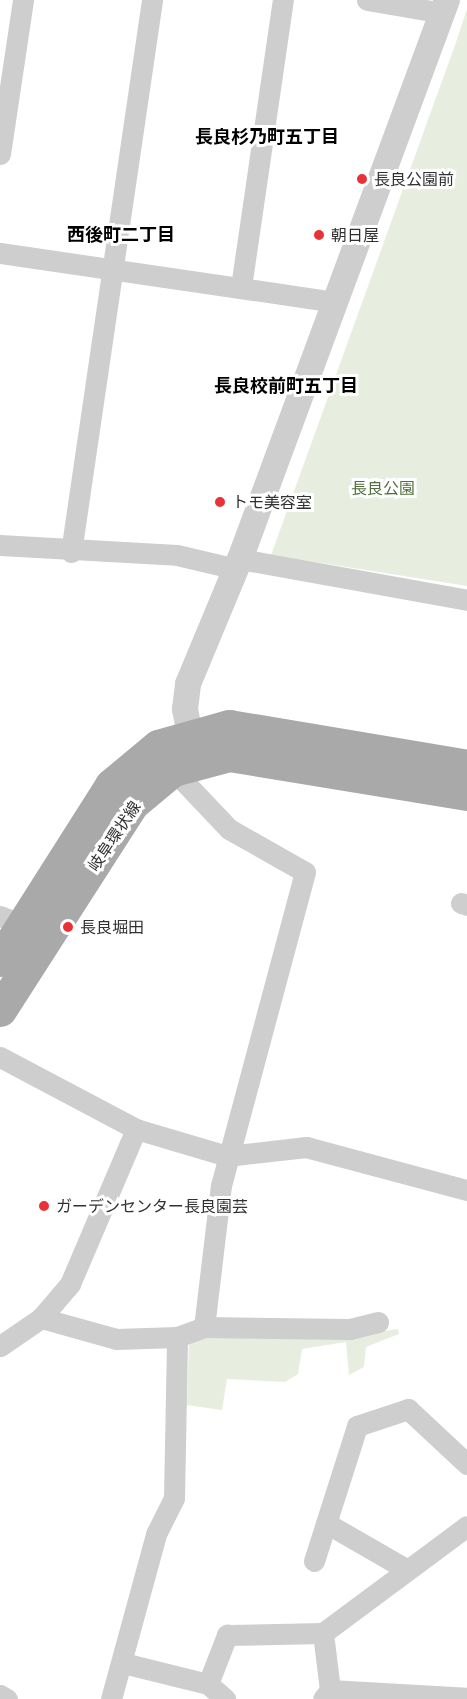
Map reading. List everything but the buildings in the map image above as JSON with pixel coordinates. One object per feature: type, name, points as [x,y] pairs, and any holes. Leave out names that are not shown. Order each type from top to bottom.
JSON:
[{"type":"main road","name":"岐阜環状線","points":[[0,1011],[132,804],[186,754],[229,726],[467,766]]},
{"type":"main road","name":"岐阜環状線","points":[[0,960],[11,920],[111,785],[158,746],[186,754],[229,755],[467,794]]},
{"type":"street","points":[[0,154],[23,0]]},
{"type":"street","points":[[71,552],[152,0]]},
{"type":"street","points":[[241,287],[283,0]]},
{"type":"street","points":[[204,1327],[227,1156],[305,872],[229,828],[186,754],[188,684],[238,564],[445,7],[367,0]]},
{"type":"street","points":[[0,253],[334,302]]},
{"type":"street","points":[[0,545],[71,552],[177,555],[467,600]]},
{"type":"street","points":[[0,1057],[136,1129],[227,1156],[306,1147],[467,1190]]},
{"type":"street","points":[[0,1346],[41,1318],[70,1284],[136,1129]]},
{"type":"street","points":[[41,1318],[117,1339],[177,1337],[204,1327],[350,1329],[378,1322]]},
{"type":"street","points":[[111,1699],[123,1663],[156,1534],[174,1498],[180,1405],[177,1337]]},
{"type":"street","points":[[314,1561],[357,1426],[408,1408],[467,1464]]},
{"type":"street","points":[[326,1523],[406,1569]]},
{"type":"street","points":[[208,1684],[227,1635],[323,1633],[406,1569],[467,1526]]},
{"type":"street","points":[[323,1633],[327,1694],[467,1698]]},
{"type":"street","points":[[123,1663],[208,1684],[225,1699]]},
{"type":"street","points":[[0,1695],[7,1699]]},
{"type":"green space","name":"長良公園","points":[[467,9],[467,586],[271,555],[455,45]]},
{"type":"green space","points":[[398,1329],[399,1334],[366,1347],[364,1367],[349,1375],[346,1342],[302,1349],[298,1374],[285,1382],[227,1379],[222,1410],[187,1405],[189,1343],[205,1335],[353,1335]]},
{"type":"place","name":"長良公園前","points":[[362,179]]},
{"type":"place","name":"朝日屋","points":[[319,235]]},
{"type":"place","name":"トモ美容室","points":[[220,502]]},
{"type":"place","name":"長良堀田","points":[[68,927]]},
{"type":"place","name":"ガーデンセンター長良園芸","points":[[44,1206]]},
{"type":"district","name":"長良杉乃町五丁目","points":[[267,137]]},
{"type":"district","name":"西後町二丁目","points":[[121,235]]},
{"type":"district","name":"長良校前町五丁目","points":[[286,386]]}]
